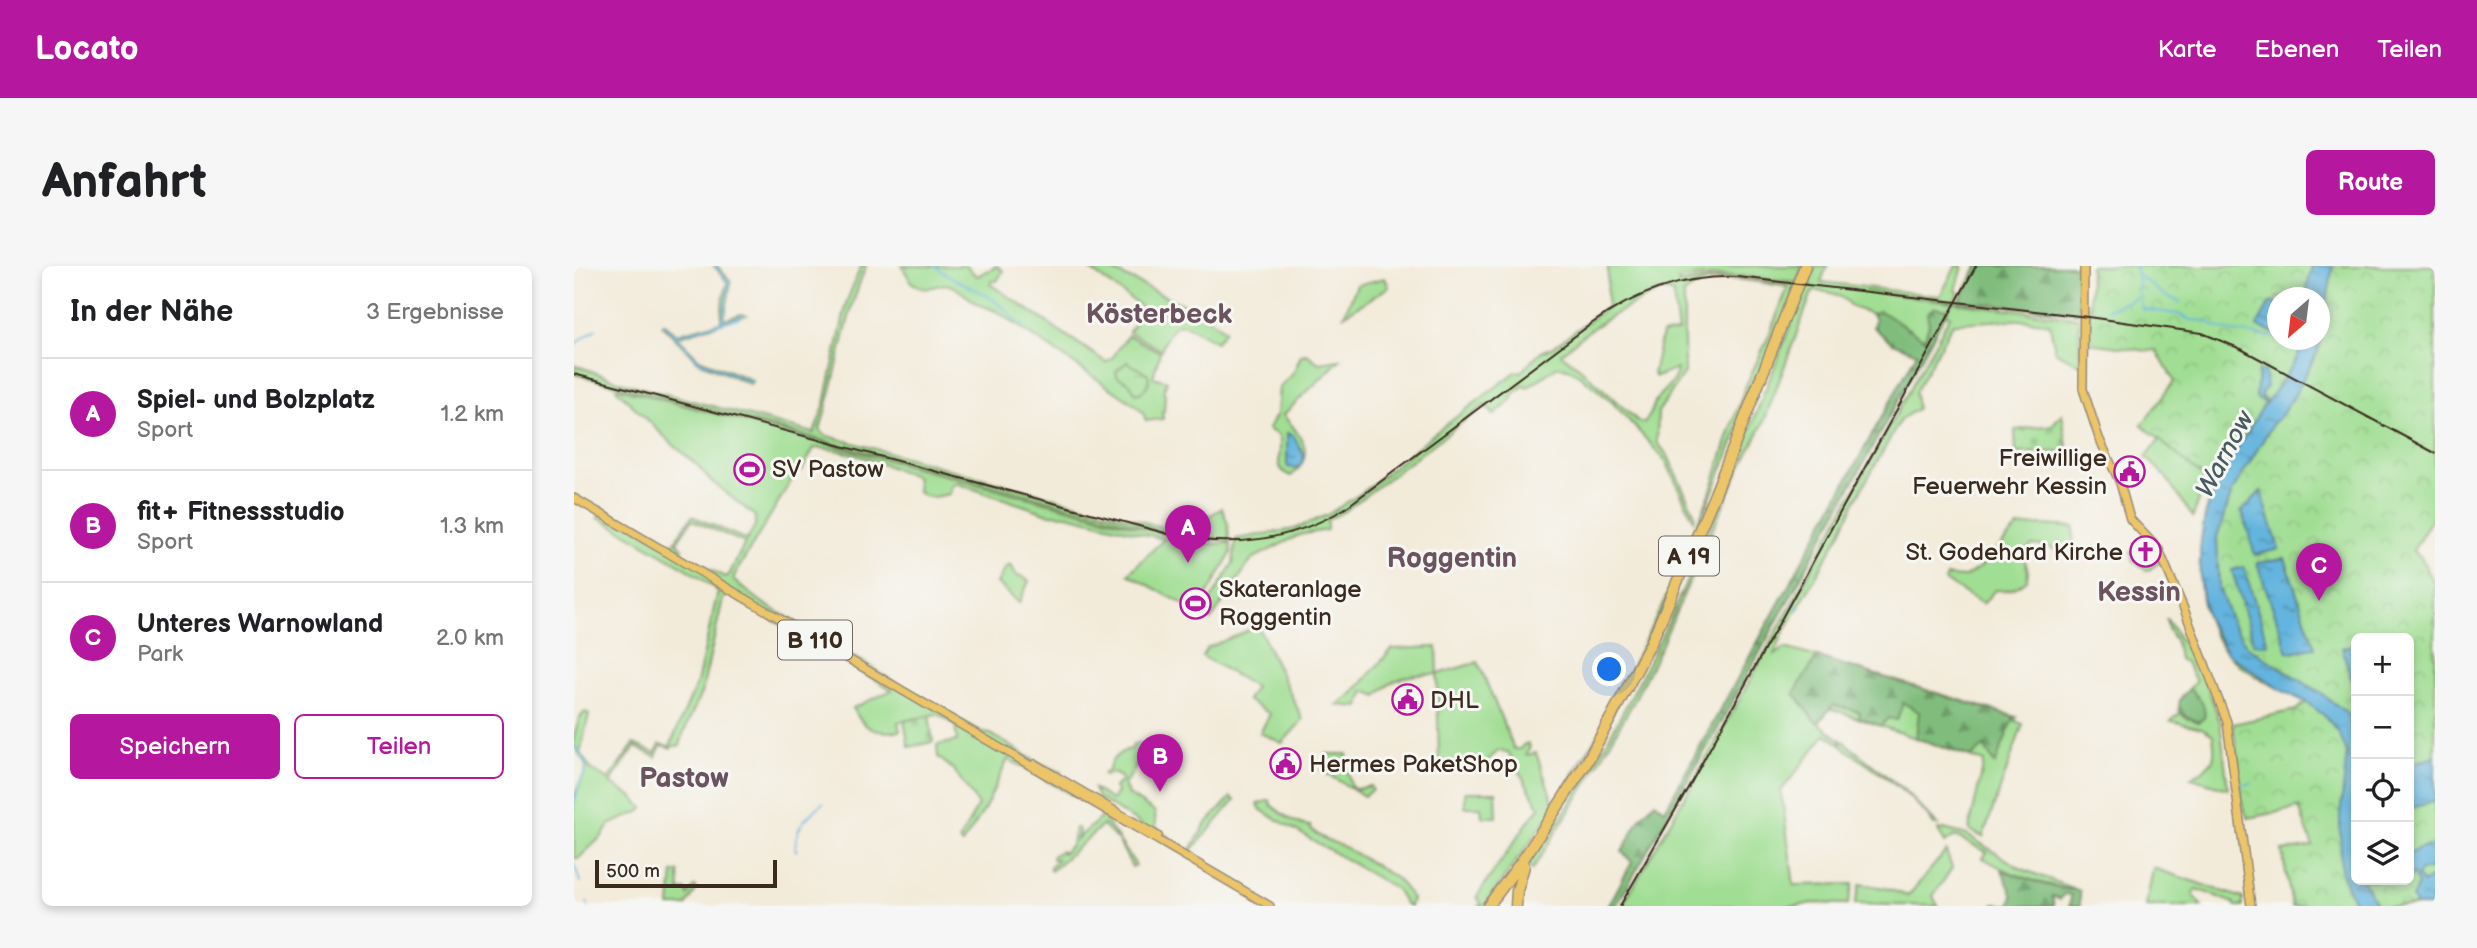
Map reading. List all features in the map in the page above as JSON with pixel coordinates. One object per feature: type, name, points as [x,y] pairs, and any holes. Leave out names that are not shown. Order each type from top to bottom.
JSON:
[{"type":"highway","name":"A 19","points":[[1494,906],[1524,866],[1591,764],[1655,644],[1712,514],[1808,266]]},
{"type":"highway","name":"A 19","points":[[1488,906],[1524,858],[1587,762],[1651,643],[1808,266]]},
{"type":"highway","points":[[1516,906],[1518,884],[1524,866]]},
{"type":"main road","points":[[2084,266],[2083,389],[2099,438],[2120,483],[2130,519],[2159,550],[2227,722],[2251,906]]},
{"type":"main road","name":"B 110","points":[[574,498],[1009,753],[1148,829],[1174,850],[1269,906]]},
{"type":"green space","points":[[714,266],[731,282],[724,320],[746,315],[677,337],[699,359],[749,379],[752,381],[750,384],[699,362],[662,325],[664,323],[677,334],[721,322],[728,283]]},
{"type":"green space","points":[[861,266],[866,266],[852,306],[820,429],[824,435],[1177,531],[1188,529],[1222,508],[1228,524],[1229,541],[1181,536],[574,374],[575,365],[624,383],[814,433],[825,403],[847,301]]},
{"type":"green space","points":[[902,266],[966,266],[977,276],[997,266],[1003,271],[997,281],[990,284],[1106,362],[1113,357],[1128,335],[1160,352],[1153,377],[1167,381],[1163,392],[1163,419],[1146,421],[1142,412],[1132,403],[996,311],[978,304],[953,286],[944,284],[925,289],[912,283]]},
{"type":"green space","points":[[1085,266],[1103,266],[1205,315],[1225,330],[1216,342],[1189,327],[1177,325],[1161,350],[1129,332],[1143,308]]},
{"type":"green space","points":[[1608,266],[1802,266],[1797,282],[1722,276],[1678,280],[1679,284],[1724,278],[1753,280],[1798,285],[1674,586],[1618,702],[1555,808],[1484,906],[1479,906],[1481,904],[1477,896],[1540,808],[1508,752],[1498,751],[1485,763],[1439,763],[1437,674],[1397,680],[1377,696],[1365,691],[1359,707],[1337,705],[1352,694],[1392,649],[1437,647],[1438,674],[1478,662],[1514,749],[1520,749],[1528,743],[1530,747],[1526,755],[1536,753],[1554,804],[1600,731],[1667,595],[1709,496],[1743,392],[1788,287],[1748,280],[1720,279],[1695,286],[1684,294],[1684,373],[1658,412],[1657,442],[1668,456],[1695,515],[1694,521],[1666,461],[1613,403],[1582,377],[1558,366],[1527,388],[1524,385],[1513,395],[1512,400],[1494,415],[1485,405],[1345,511],[1327,520],[1327,530],[1299,535],[1252,559],[1211,620],[1203,613],[1233,563],[1236,539],[1295,529],[1327,515],[1363,492],[1517,371],[1521,372],[1540,352],[1553,347],[1607,307]],"holes":[[[1660,291],[1673,294],[1678,332],[1662,334],[1653,374],[1656,377],[1677,369],[1676,374],[1656,400],[1647,420],[1639,422],[1561,354],[1608,318]]]},
{"type":"green space","points":[[1815,266],[1827,266],[1821,282],[1940,296],[1956,266],[1963,266],[1956,290],[1959,293],[1955,301],[1864,291],[2079,318],[2080,365],[2055,351],[2050,325],[2041,322],[2017,320],[1953,323],[1915,392],[1917,409],[1901,419],[1782,636],[1775,655],[1785,648],[2017,717],[2015,721],[2023,724],[1983,837],[1969,830],[1984,762],[1829,708],[1819,723],[1841,740],[1839,744],[1826,734],[1781,791],[1794,885],[1853,884],[1848,904],[1622,906],[1711,751],[1950,316],[1946,314],[1948,309],[1929,324],[1925,339],[1880,311],[1872,314],[1851,307],[1835,294],[1814,291],[1763,424],[1739,470],[1661,646],[1634,701],[1587,783],[1532,870],[1527,867],[1572,800],[1651,658],[1717,511],[1806,285],[1812,286],[1808,283]]},
{"type":"green space","points":[[1978,266],[2079,266],[2079,313],[1959,301]]},
{"type":"green space","points":[[2090,266],[2435,266],[2435,513],[2413,551],[2421,557],[2435,585],[2435,906],[2292,906],[2282,851],[2313,846],[2299,808],[2248,818],[2243,808],[2233,724],[2296,710],[2306,702],[2241,666],[2225,651],[2213,633],[2205,613],[2200,571],[2204,527],[2214,486],[2142,425],[2174,381],[2156,350],[2089,343]]},
{"type":"green space","points":[[1385,278],[1389,287],[1344,315],[1357,285]]},
{"type":"green space","points":[[1935,307],[1948,309],[1722,721],[1616,906],[1606,906],[1632,862],[1622,852],[1640,818],[1655,802],[1665,810],[1917,353],[1892,343],[1873,327],[1875,320],[1872,314],[1880,311],[1925,339],[1929,324],[1927,313]]},
{"type":"green space","points":[[1307,354],[1319,363],[1340,360],[1283,415],[1304,445],[1304,460],[1291,476],[1281,469],[1279,464],[1279,436],[1268,429],[1277,414],[1279,388],[1294,372],[1301,355]]},
{"type":"green space","points":[[1127,362],[1149,377],[1145,389],[1136,394],[1129,383],[1117,376],[1116,371]]},
{"type":"green space","points":[[616,389],[1187,540],[1230,543],[1231,553],[1196,611],[1128,574],[1164,539],[1068,515],[1049,514],[956,483],[951,487],[950,494],[927,496],[918,492],[916,476],[853,454],[814,448],[802,470],[797,471],[734,576],[734,581],[763,603],[876,671],[983,733],[991,734],[1037,762],[1061,772],[1058,774],[1011,752],[1073,796],[1008,759],[984,810],[962,844],[959,841],[978,805],[954,770],[938,757],[937,745],[957,741],[955,725],[937,714],[898,722],[900,731],[877,731],[866,726],[853,708],[892,690],[830,653],[815,649],[804,637],[728,595],[723,599],[702,691],[680,746],[671,748],[661,745],[656,757],[635,747],[610,783],[633,797],[643,808],[609,825],[603,835],[579,858],[574,858],[574,796],[586,769],[574,746],[574,735],[580,717],[585,712],[589,714],[580,753],[591,769],[608,780],[634,744],[655,753],[660,744],[670,746],[697,683],[718,591],[689,570],[598,519],[601,507],[670,548],[692,516],[747,540],[755,526],[755,516],[711,481]],"holes":[[[692,520],[745,543],[729,575],[725,577],[681,555],[683,549],[677,542]]]},
{"type":"green space","points":[[2062,414],[2068,452],[2016,453],[2015,430],[2052,425]]},
{"type":"green space","points":[[2170,427],[2214,486],[2202,488],[2193,517],[2165,476],[2146,457]]},
{"type":"green space","points":[[2018,527],[2074,527],[2072,559],[2049,547],[2032,545],[2023,553],[2028,571],[2027,580],[2012,589],[1995,590],[1983,604],[1945,581],[1947,576],[1965,577],[1981,566]]},
{"type":"green space","points":[[2144,538],[2153,546],[2162,561],[2147,571],[2133,561],[2131,553]]},
{"type":"green space","points":[[1011,565],[1017,576],[1029,581],[1019,603],[997,583],[1006,567]]},
{"type":"green space","points":[[2166,618],[2193,659],[2198,661],[2220,722],[2228,789],[2191,778],[2212,761],[2213,735],[2202,728],[2171,721],[2180,713],[2188,719],[2193,691],[2189,689],[2196,681],[2186,663],[2179,659],[2176,642],[2168,629]]},
{"type":"green space","points":[[1258,626],[1303,720],[1282,743],[1260,733],[1270,714],[1247,700],[1255,687],[1202,656],[1207,648]]},
{"type":"green space","points":[[1817,657],[2014,717],[1995,764],[1984,747],[1971,757],[1916,738],[1919,712],[1903,703],[1897,720],[1888,718],[1881,726],[1859,718],[1860,712],[1833,705],[1819,722],[1816,722],[1794,693]]},
{"type":"green space","points":[[2189,689],[2203,705],[2204,718],[2198,722],[2180,713],[2180,700]]},
{"type":"green space","points":[[929,716],[933,742],[909,747],[904,721]]},
{"type":"green space","points":[[1843,741],[1905,791],[1938,825],[1934,825],[1903,792],[1840,745]]},
{"type":"green space","points":[[1139,743],[1147,750],[1124,785],[1129,795],[1155,812],[1156,827],[1189,853],[1205,825],[1231,797],[1235,800],[1193,849],[1191,854],[1194,858],[1177,850],[1155,833],[1098,798],[1094,789],[1112,800],[1117,792],[1114,787],[1122,781],[1121,777],[1113,773],[1103,774],[1109,770],[1111,762],[1117,756],[1132,749],[1133,744]]},
{"type":"green space","points":[[1326,754],[1347,754],[1351,787],[1357,789],[1370,786],[1372,790],[1364,796],[1322,771]]},
{"type":"green space","points":[[1465,792],[1496,792],[1497,817],[1482,817],[1481,807],[1465,807]]},
{"type":"green space","points":[[1270,800],[1271,805],[1289,818],[1310,826],[1321,837],[1346,848],[1397,879],[1412,899],[1410,906],[1405,904],[1396,889],[1261,810],[1258,804]]},
{"type":"green space","points":[[1088,801],[1109,815],[1106,821],[1136,865],[1132,867],[1119,842],[1103,825],[1051,871],[1049,869],[1057,859],[1052,859],[1053,855],[1061,851],[1063,853],[1072,844],[1075,828],[1078,828],[1079,832],[1077,839],[1105,814],[1085,803]]},
{"type":"green space","points":[[1938,830],[1967,835],[2022,869],[2080,891],[2080,906],[2077,890],[2040,882],[2005,870],[1983,858],[1987,852],[1955,836],[1945,843]]},
{"type":"green space","points":[[1946,851],[1952,868],[1933,896],[1938,906],[1855,904],[1860,884],[1885,888],[1908,896]]},
{"type":"green space","points":[[2153,868],[2243,898],[2243,906],[2235,906],[2234,903],[2197,889],[2193,894],[2202,906],[2146,906]]},
{"type":"green space","points":[[2002,870],[2045,885],[2080,891],[2080,906],[2070,906],[2071,895],[2064,894],[2060,899],[2052,896],[2054,906],[1994,906],[2010,905],[2013,896]]},
{"type":"green space","points":[[679,872],[680,891],[686,890],[688,895],[695,886],[697,889],[686,906],[670,906],[673,873]]},
{"type":"water","points":[[2312,266],[2333,266],[2329,287],[2307,287]]},
{"type":"water","points":[[2267,308],[2267,330],[2257,326]]},
{"type":"water","points":[[2300,350],[2318,350],[2297,391],[2274,422],[2232,492],[2217,537],[2219,588],[2232,623],[2248,647],[2347,713],[2351,723],[2351,885],[2366,885],[2377,906],[2356,906],[2341,873],[2340,817],[2347,753],[2339,733],[2325,716],[2306,702],[2281,690],[2227,653],[2206,617],[2200,580],[2200,545],[2214,486],[2265,403],[2256,398],[2258,371],[2264,371],[2267,387],[2261,393],[2262,399],[2267,402]]},
{"type":"water","points":[[1287,433],[1294,436],[1304,456],[1302,464],[1295,469],[1287,464]]},
{"type":"water","points":[[2261,491],[2279,549],[2255,555],[2242,511]]},
{"type":"water","points":[[2285,558],[2315,648],[2288,652],[2257,563]]},
{"type":"water","points":[[2244,567],[2268,644],[2254,644],[2232,570]]},
{"type":"water","points":[[2351,645],[2351,678],[2342,648]]},
{"type":"water","points":[[2435,754],[2435,801],[2414,807],[2414,763],[2432,758]]},
{"type":"water","points":[[2435,845],[2435,868],[2421,871],[2417,876],[2423,883],[2435,876],[2435,906],[2416,906],[2412,899],[2418,884],[2414,876],[2414,851]]},
{"type":"waterway","points":[[675,336],[723,322],[729,283],[715,266]]},
{"type":"waterway","points":[[935,266],[995,301],[1024,325]]},
{"type":"waterway","name":"Kösterbeck","points":[[2135,266],[2142,309],[2208,321],[2213,326],[2230,331],[2267,336]]},
{"type":"waterway","points":[[2140,277],[2166,296],[2180,302]]},
{"type":"waterway","points":[[2108,309],[2136,298]]},
{"type":"waterway","points":[[722,323],[744,315]]},
{"type":"waterway","points":[[663,323],[698,360],[751,382]]},
{"type":"waterway","points":[[575,344],[596,329]]},
{"type":"waterway","points":[[1793,604],[1800,608]]},
{"type":"waterway","points":[[574,806],[579,784],[587,768],[576,747]]},
{"type":"waterway","points":[[2239,786],[2252,783]]},
{"type":"waterway","points":[[796,851],[799,829],[823,803]]},
{"type":"waterway","points":[[574,863],[580,882]]},
{"type":"railway","points":[[1620,906],[1692,781],[1976,266]]},
{"type":"railway","points":[[574,374],[1176,536],[1198,540],[1241,541],[1263,539],[1304,528],[1344,509],[1591,324],[1625,303],[1679,283],[1738,277],[2088,317],[2202,333],[2241,349],[2435,453]]},
{"type":"place","name":"SV Pastow","points":[[749,469]]},
{"type":"place","name":"Freiwillige Feuerwehr Kessin","points":[[2130,472]]},
{"type":"place","name":"St. Godehard Kirche","points":[[2146,552]]},
{"type":"place","name":"Spiel- und Bolzplatz","points":[[1188,563]]},
{"type":"place","name":"Unteres Warnowland","points":[[2319,601]]},
{"type":"place","name":"Skateranlage Roggentin","points":[[1196,603]]},
{"type":"place","name":"DHL","points":[[1407,700]]},
{"type":"place","name":"Hermes PaketShop","points":[[1286,764]]},
{"type":"place","name":"fit+ Fitnessstudio","points":[[1160,792]]},
{"type":"district","name":"Kösterbeck","points":[[1159,313]]},
{"type":"district","name":"Roggentin","points":[[1452,557]]},
{"type":"district","name":"Kessin","points":[[2139,591]]},
{"type":"district","name":"Pastow","points":[[684,777]]},
{"type":"water label","name":"Warnow","points":[[2224,454]]}]
